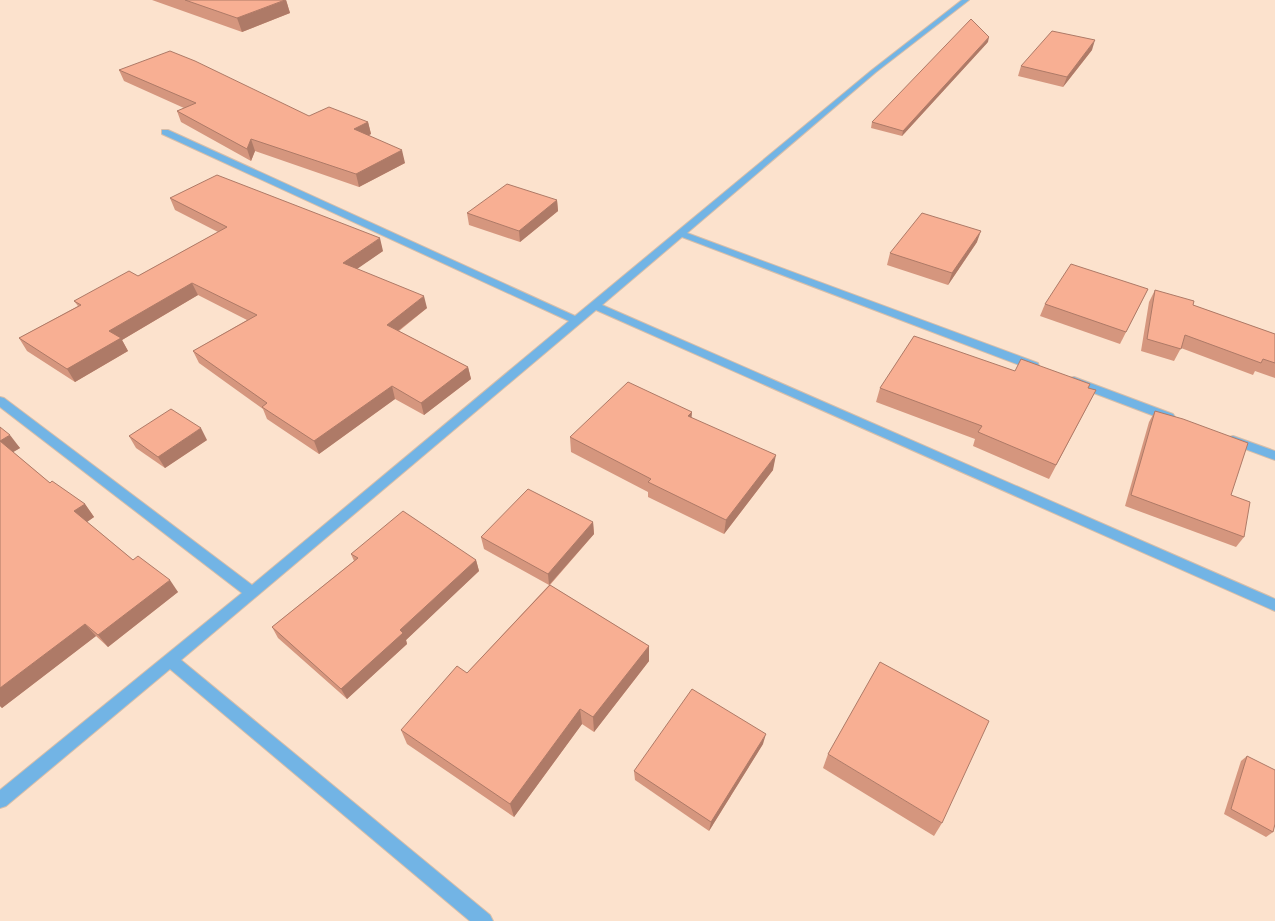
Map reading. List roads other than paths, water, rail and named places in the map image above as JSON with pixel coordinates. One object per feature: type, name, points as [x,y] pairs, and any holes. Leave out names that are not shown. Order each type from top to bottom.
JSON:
[{"type":"street","points":[[0,800],[252,593],[596,306],[874,71],[966,0]]},
{"type":"street","points":[[165,132],[577,321]]},
{"type":"street","points":[[680,234],[1044,370]]},
{"type":"street","points":[[596,306],[1275,605]]},
{"type":"street","points":[[1067,378],[1178,420]]},
{"type":"street","points":[[0,401],[252,593]]},
{"type":"street","points":[[1223,437],[1275,456]]},
{"type":"street","points":[[170,660],[484,921]]}]
